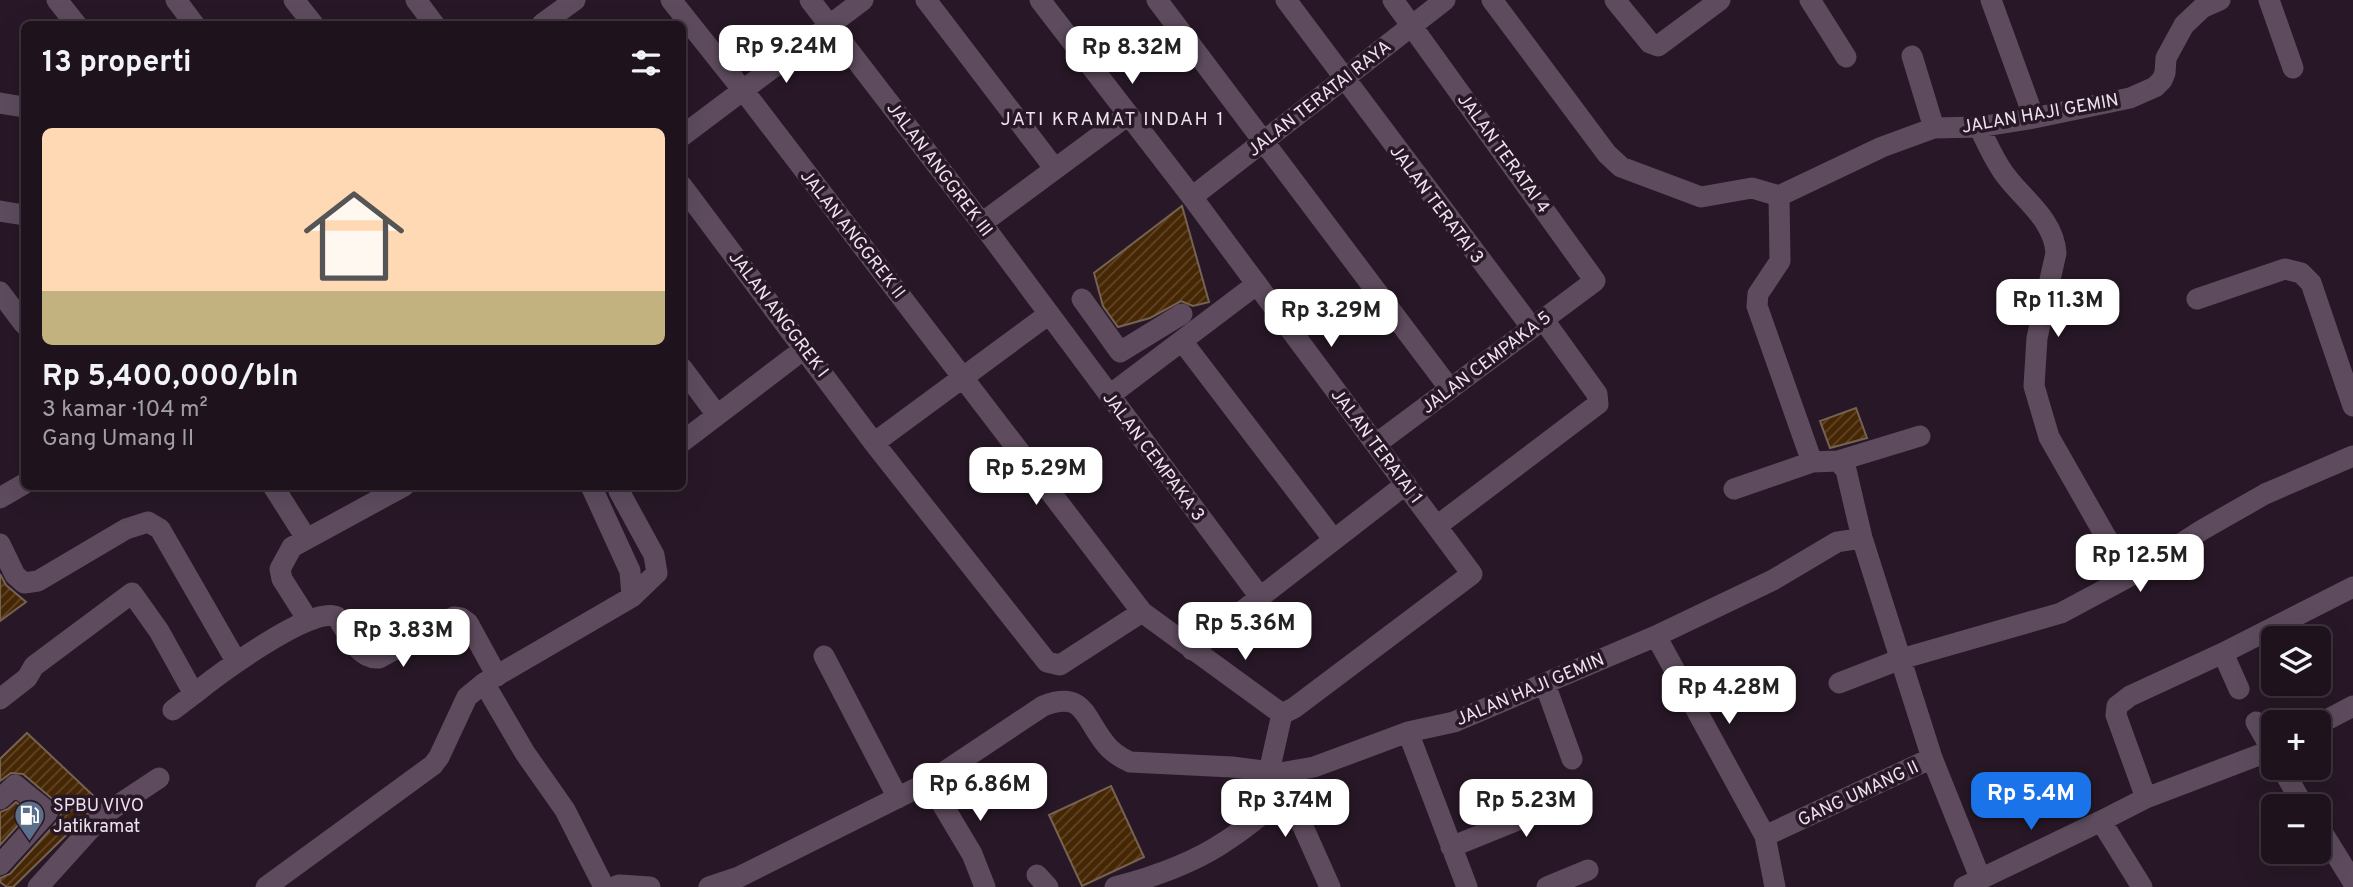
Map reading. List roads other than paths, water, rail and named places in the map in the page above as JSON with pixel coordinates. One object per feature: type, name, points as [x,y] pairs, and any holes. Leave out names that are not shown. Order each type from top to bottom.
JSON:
[{"type":"street","points":[[57,0],[74,21]]},
{"type":"street","points":[[176,0],[192,21]]},
{"type":"street","points":[[294,0],[311,21]]},
{"type":"street","points":[[416,0],[432,21]]},
{"type":"street","points":[[548,16],[575,0]]},
{"type":"street","name":"JALAN ANGGREK II","points":[[671,0],[1142,612],[1192,650]]},
{"type":"street","name":"JALAN ANGGREK III","points":[[810,0],[1049,314]]},
{"type":"street","points":[[686,133],[863,0]]},
{"type":"street","points":[[926,0],[1055,169]]},
{"type":"street","name":"JALAN TERATAI 1","points":[[1040,0],[1192,197],[1437,526]]},
{"type":"street","points":[[1157,0],[1450,389]]},
{"type":"street","name":"JALAN TERATAI 3","points":[[1286,0],[1343,79],[1597,394],[1598,404],[1437,526]]},
{"type":"street","name":"JALAN TERATAI 4","points":[[1393,0],[1595,281]]},
{"type":"street","name":"JALAN TERATAI RAYA","points":[[1192,197],[1445,0]]},
{"type":"street","points":[[1492,0],[1607,154],[1621,167],[1701,197],[1752,188],[1779,196],[1780,261],[1758,294],[1757,306],[1812,461]]},
{"type":"street","points":[[1615,0],[1650,43],[1658,46],[1717,1]]},
{"type":"street","points":[[1810,0],[1846,57]]},
{"type":"street","points":[[1991,0],[2034,118]]},
{"type":"street","name":"JALAN HAJI GEMIN","points":[[1779,196],[1882,146],[1934,128],[1979,127],[2034,118],[2130,98],[2155,87],[2162,80],[2166,58],[2184,25],[2202,8],[2220,0]]},
{"type":"street","points":[[2269,0],[2294,68]]},
{"type":"street","points":[[1912,56],[1934,128]]},
{"type":"street","points":[[982,223],[1128,115]]},
{"type":"street","points":[[1979,127],[2004,174],[2050,229],[2055,241],[2056,253],[2037,338],[2034,386],[2049,437],[2106,537],[2132,575]]},
{"type":"street","name":"JALAN ANGGREK I","points":[[686,191],[874,443],[1047,662],[1060,665],[1142,612]]},
{"type":"street","points":[[0,211],[21,214]]},
{"type":"street","points":[[2197,299],[2285,269],[2301,273],[2311,283],[2353,406]]},
{"type":"street","name":"JALAN CEMPAKA 5","points":[[1376,444],[1595,281]]},
{"type":"street","points":[[1110,395],[1257,284]]},
{"type":"street","points":[[0,292],[21,320]]},
{"type":"street","points":[[1082,299],[1120,352],[1182,314]]},
{"type":"street","points":[[874,443],[1049,314]]},
{"type":"street","name":"JALAN CEMPAKA 3","points":[[1049,314],[1260,597]]},
{"type":"street","points":[[1151,334],[1173,347],[1334,540]]},
{"type":"street","points":[[686,439],[804,349]]},
{"type":"street","points":[[686,373],[717,415]]},
{"type":"street","points":[[1734,489],[1812,461],[1838,461],[1920,436]]},
{"type":"street","points":[[1839,683],[1901,659],[2061,614],[2132,575],[2265,494],[2353,456]]},
{"type":"street","points":[[1838,461],[1846,470],[1863,538],[1901,659]]},
{"type":"street","points":[[1282,714],[1192,650],[1406,484]]},
{"type":"street","points":[[0,498],[21,486]]},
{"type":"street","points":[[276,490],[306,538]]},
{"type":"street","points":[[308,620],[282,579],[280,569],[292,547],[396,490]]},
{"type":"street","points":[[618,490],[596,495],[630,571],[632,597]]},
{"type":"street","points":[[266,887],[433,765],[467,697],[632,597],[657,573],[654,555],[622,490]]},
{"type":"street","points":[[0,544],[15,575],[24,583],[37,581],[126,529],[148,522],[160,529],[236,661]]},
{"type":"street","points":[[1282,714],[1294,708],[1472,574],[1437,526]]},
{"type":"street","name":"JALAN HAJI GEMIN","points":[[709,887],[738,877],[929,782],[1043,706],[1057,701],[1074,702],[1086,711],[1115,755],[1130,762],[1232,767],[1274,773],[1314,767],[1408,732],[1454,722],[1656,636],[1773,580],[1837,542],[1863,538]]},
{"type":"street","points":[[2146,798],[2116,715],[2117,706],[2130,696],[2223,653],[2353,587]]},
{"type":"street","points":[[0,699],[27,678],[34,666],[132,593],[159,631],[194,694]]},
{"type":"street","points":[[173,710],[236,661],[323,614],[337,617],[359,650],[371,659],[379,658],[454,617],[461,618],[468,624],[525,753],[565,810],[604,887]]},
{"type":"street","points":[[1656,636],[1765,836],[1775,887]]},
{"type":"street","points":[[2223,653],[2239,689]]},
{"type":"street","points":[[824,656],[898,798]]},
{"type":"street","name":"GANG UMANG II","points":[[1765,836],[1932,758],[1901,659]]},
{"type":"street","points":[[1545,684],[1572,759]]},
{"type":"street","points":[[2331,718],[2353,706]]},
{"type":"street","points":[[1282,714],[1274,773],[1287,794],[1331,887]]},
{"type":"street","points":[[2256,722],[2261,731]]},
{"type":"street","points":[[1408,732],[1466,887]]},
{"type":"street","points":[[1932,758],[1972,883],[2146,798],[2261,760]]},
{"type":"street","points":[[38,887],[103,815],[159,778]]},
{"type":"street","points":[[929,782],[957,825],[985,887]]},
{"type":"street","points":[[0,799],[15,785],[48,812],[0,865]]},
{"type":"street","points":[[1115,887],[1189,862],[1226,841],[1287,794]]},
{"type":"street","points":[[1451,846],[1550,807]]},
{"type":"street","points":[[2101,821],[2142,887]]},
{"type":"street","points":[[2331,846],[2353,882]]},
{"type":"street","points":[[1547,887],[1588,870]]},
{"type":"street","points":[[614,887],[650,887]]},
{"type":"place","name":"SPBU VIVO Jatikramat","points":[[30,842]]},
{"type":"district","name":"JATI KRAMAT INDAH 1","points":[[1113,118]]}]
